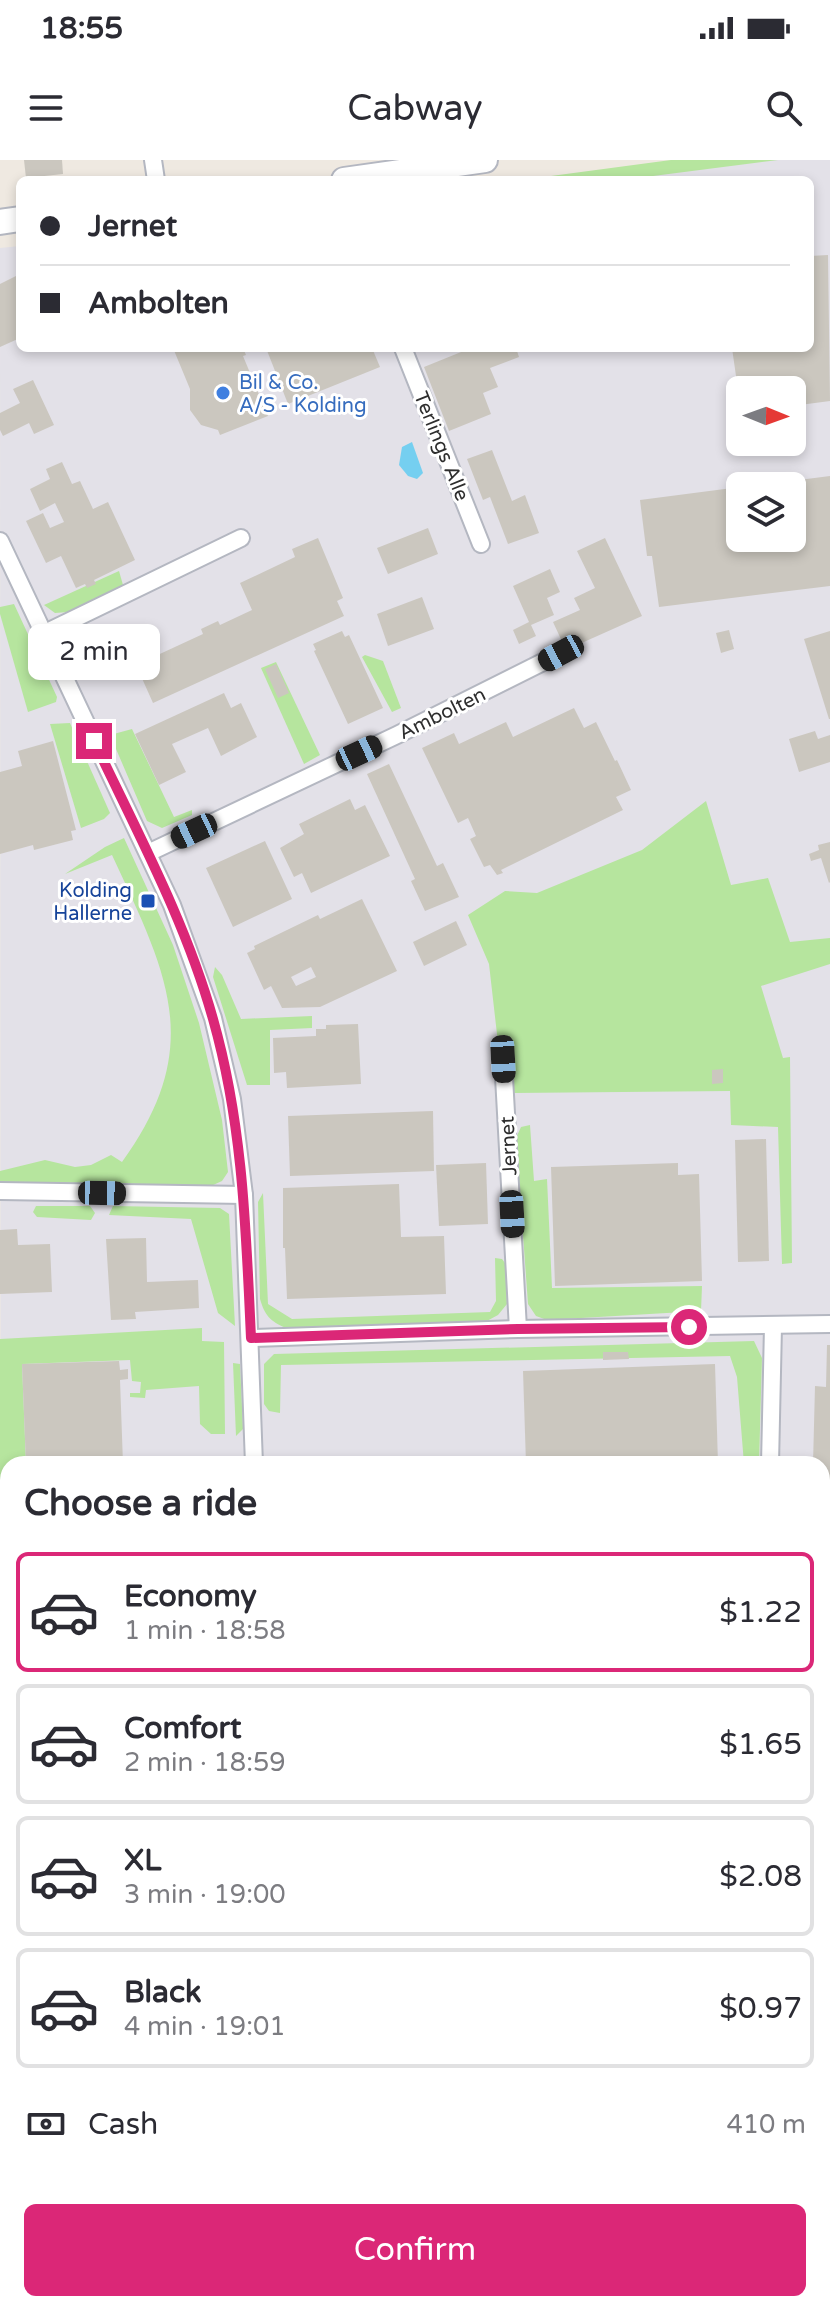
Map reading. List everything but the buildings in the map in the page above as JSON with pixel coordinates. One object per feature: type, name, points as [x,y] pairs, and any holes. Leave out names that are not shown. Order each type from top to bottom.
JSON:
[{"type":"main road","points":[[372,176],[485,160]]},
{"type":"street","name":"Terlings Alle","points":[[405,352],[481,544]]},
{"type":"street","points":[[43,634],[241,538]]},
{"type":"street","points":[[0,541],[148,853],[184,935],[213,1018],[234,1114],[244,1195],[254,1456]]},
{"type":"street","name":"Ambolten","points":[[148,853],[561,653]]},
{"type":"street","name":"Jernet","points":[[503,1059],[518,1329]]},
{"type":"street","points":[[0,1191],[244,1195]]},
{"type":"street","points":[[251,1338],[518,1329],[830,1324]]},
{"type":"street","points":[[770,1456],[773,1326]]},
{"type":"shaded area","points":[[705,160],[830,160],[830,1456],[1,1456],[0,248],[16,246],[16,352],[814,352],[814,176],[578,176]]},
{"type":"green space","points":[[671,160],[778,160],[653,176],[551,176]]},
{"type":"green space","points":[[119,571],[123,585],[68,612],[55,613],[44,605]]},
{"type":"green space","points":[[14,604],[57,697],[56,702],[28,712],[0,614],[0,607]]},
{"type":"green space","points":[[365,655],[383,661],[401,708],[392,712],[362,657]]},
{"type":"green space","points":[[276,662],[320,755],[304,764],[261,668]]},
{"type":"green space","points":[[70,723],[110,813],[104,819],[81,828],[50,724]]},
{"type":"green space","points":[[132,729],[174,817],[192,810],[192,815],[162,828],[147,821],[110,735]]},
{"type":"green space","points":[[706,801],[731,885],[768,878],[790,942],[830,938],[830,964],[761,986],[783,1058],[790,1057],[792,1263],[782,1264],[778,1127],[731,1125],[730,1091],[514,1093],[507,1045],[498,1043],[489,964],[468,915],[505,891],[537,893],[642,850]]},
{"type":"green space","points":[[124,838],[173,945],[199,1023],[222,1120],[228,1172],[222,1181],[211,1186],[0,1182],[0,1171],[45,1160],[75,1167],[91,1165],[111,1155],[122,1162],[148,1120],[164,1081],[170,1044],[169,1008],[161,973],[112,855],[65,874]]},
{"type":"green space","points":[[215,967],[222,975],[241,1019],[312,1016],[312,1028],[270,1030],[270,1085],[247,1085],[213,977]]},
{"type":"green space","points":[[530,1125],[534,1181],[547,1179],[552,1288],[702,1286],[701,1311],[547,1320],[536,1316],[528,1304],[516,1138],[521,1127]]},
{"type":"green space","points":[[263,1193],[268,1304],[292,1319],[490,1312],[496,1301],[495,1258],[505,1263],[507,1304],[498,1315],[485,1322],[286,1328],[269,1317],[260,1299],[258,1202]]},
{"type":"green space","points":[[36,1206],[90,1206],[95,1213],[91,1220],[37,1217],[33,1212]]},
{"type":"green space","points":[[113,1206],[220,1208],[229,1214],[235,1326],[218,1313],[191,1219],[109,1215]]},
{"type":"green space","points":[[202,1328],[202,1341],[224,1342],[225,1434],[211,1434],[200,1424],[199,1386],[146,1390],[145,1398],[130,1397],[130,1393],[140,1393],[141,1382],[132,1381],[130,1360],[22,1364],[26,1456],[0,1456],[0,1339]]},
{"type":"green space","points":[[754,1341],[762,1358],[759,1456],[743,1456],[737,1377],[730,1356],[281,1365],[280,1413],[269,1411],[264,1404],[264,1364],[274,1354]]},
{"type":"green space","points":[[233,1363],[240,1364],[243,1429],[236,1436]]},
{"type":"water","points":[[412,442],[423,473],[417,479],[408,476],[399,465],[402,447]]},
{"type":"place","name":"Bil & Co. A/S - Kolding","points":[[223,393]]},
{"type":"place","name":"Kolding Hallerne","points":[[148,901]]},
{"type":"route","points":[[94,741],[172,905],[213,1018],[237,1128],[244,1195],[251,1338],[689,1327]]}]
